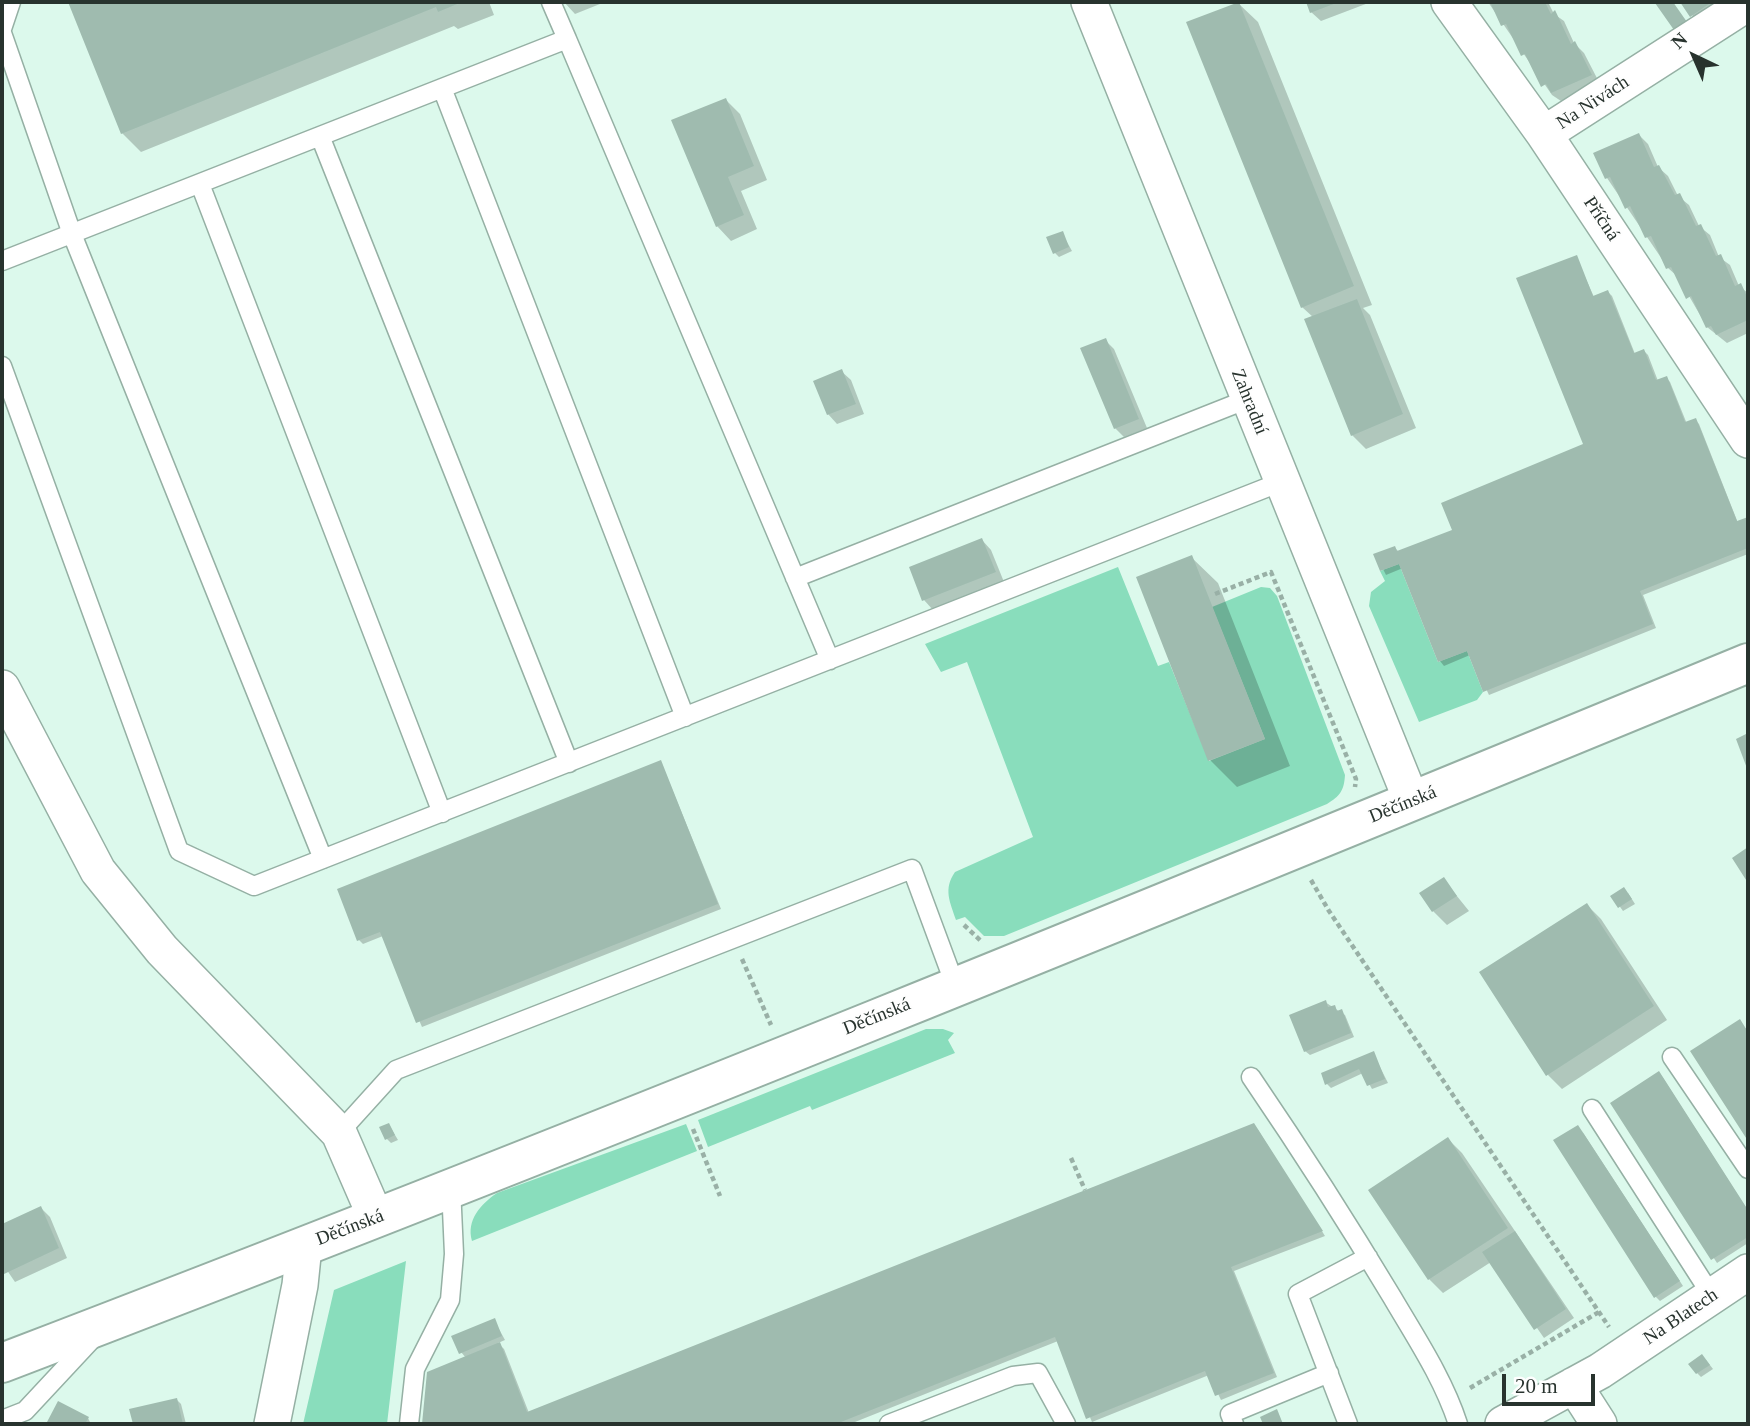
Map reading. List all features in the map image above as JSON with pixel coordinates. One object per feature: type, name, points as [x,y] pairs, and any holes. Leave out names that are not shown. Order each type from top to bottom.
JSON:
[{"type":"main road","name":"Děčínská","points":[[2,1363],[376,1218],[1412,802],[1748,663]]},
{"type":"street","name":"Zahradní","points":[[1089,2],[1412,802]]},
{"type":"street","name":"Příčná","points":[[1449,2],[1544,134],[1748,440]]},
{"type":"street","name":"Na Nivách","points":[[1544,134],[1748,3]]},
{"type":"street","points":[[2,688],[98,871],[162,950],[339,1133],[376,1218]]},
{"type":"street","points":[[272,1424],[300,1285],[304,1246]]},
{"type":"street","name":"Na Blatech","points":[[1503,1424],[1618,1359],[1748,1272]]},
{"type":"street","points":[[1574,1385],[1599,1424]]},
{"type":"lane","points":[[11,2],[2,31],[72,234],[323,859]]},
{"type":"lane","points":[[551,2],[830,660]]},
{"type":"lane","points":[[2,261],[567,39]]},
{"type":"lane","points":[[442,88],[685,717]]},
{"type":"lane","points":[[320,136],[569,763]]},
{"type":"lane","points":[[200,184],[442,813]]},
{"type":"lane","points":[[2,366],[179,851],[254,886],[1281,482]]},
{"type":"lane","points":[[795,578],[1248,399]]},
{"type":"lane","points":[[339,1133],[396,1070],[912,869],[955,985]]},
{"type":"lane","points":[[1672,1057],[1748,1169]]},
{"type":"lane","points":[[1251,1077],[1320,1178],[1368,1257],[1450,1400],[1458,1424]]},
{"type":"lane","points":[[1592,1110],[1712,1296]]},
{"type":"lane","points":[[409,1424],[415,1369],[450,1300],[454,1254],[451,1187]]},
{"type":"lane","points":[[1348,1424],[1298,1294],[1368,1257]]},
{"type":"lane","points":[[2,1420],[25,1411],[108,1323]]},
{"type":"lane","points":[[889,1424],[1013,1376],[1038,1373],[1066,1424]]},
{"type":"lane","points":[[1234,1424],[1230,1414],[1329,1373]]},
{"type":"path","points":[[1215,594],[1271,572],[1356,779],[1353,799]]},
{"type":"path","points":[[1323,900],[1599,1312],[1450,1400]]},
{"type":"path","points":[[964,925],[982,941],[991,942]]},
{"type":"path","points":[[1071,1158],[1085,1190]]},
{"type":"green space","points":[[1399,564],[1438,662],[1467,651],[1483,692],[1477,700],[1419,722],[1369,606],[1371,592],[1385,581],[1380,571]]},
{"type":"green space","points":[[1118,567],[1158,666],[1169,662],[1209,761],[1265,739],[1212,607],[1261,587],[1270,588],[1277,596],[1345,775],[1344,785],[1338,796],[1327,804],[1004,936],[984,936],[965,917],[956,920],[948,890],[951,878],[955,872],[1033,837],[967,662],[941,672],[925,644]]},
{"type":"green space","points":[[926,1029],[943,1029],[954,1033],[948,1040],[955,1053],[812,1110],[810,1106],[708,1147],[698,1120]]},
{"type":"green space","points":[[686,1124],[697,1151],[472,1241],[471,1226],[476,1213],[497,1193]]},
{"type":"green space","points":[[406,1261],[387,1424],[303,1424],[334,1290]]},
{"type":"building","points":[[68,2],[462,2],[438,12],[436,7],[121,134]]},
{"type":"building","points":[[1239,2],[1354,286],[1301,308],[1186,22]]},
{"type":"building","points":[[1306,2],[1339,2],[1310,13]]},
{"type":"building","points":[[1490,2],[1545,2],[1551,14],[1555,10],[1571,44],[1575,41],[1592,75],[1551,93],[1546,84],[1541,87],[1525,54],[1521,56],[1506,24],[1501,26]]},
{"type":"building","points":[[1673,2],[1687,22],[1674,30],[1655,3]]},
{"type":"building","points":[[1680,2],[1712,2],[1690,17]]},
{"type":"building","points":[[726,98],[754,166],[728,177],[744,215],[716,227],[671,120]]},
{"type":"building","points":[[1639,133],[1654,167],[1659,165],[1675,195],[1680,193],[1696,226],[1701,224],[1716,256],[1721,254],[1735,286],[1741,283],[1748,299],[1748,320],[1716,335],[1711,326],[1706,328],[1691,296],[1686,299],[1671,267],[1666,269],[1651,236],[1645,238],[1630,206],[1625,209],[1610,177],[1605,179],[1593,153]]},
{"type":"building","points":[[1063,231],[1069,247],[1053,254],[1046,237]]},
{"type":"building","points":[[1577,255],[1593,296],[1608,290],[1634,353],[1644,349],[1656,380],[1667,376],[1685,422],[1696,418],[1737,521],[1748,517],[1748,548],[1640,591],[1653,624],[1483,692],[1467,651],[1438,662],[1399,564],[1380,571],[1373,554],[1395,546],[1397,551],[1452,530],[1441,503],[1583,444],[1516,278]]},
{"type":"building","points":[[1357,299],[1403,414],[1351,436],[1304,319]]},
{"type":"building","points":[[1106,338],[1139,419],[1114,429],[1080,348]]},
{"type":"building","points":[[842,369],[856,404],[827,415],[813,381]]},
{"type":"building","points":[[982,538],[996,572],[922,601],[909,567]]},
{"type":"building","points":[[1192,555],[1265,739],[1208,761],[1136,577]]},
{"type":"building","points":[[1748,733],[1748,771],[1736,739]]},
{"type":"building","points":[[661,760],[718,904],[416,1023],[380,932],[357,941],[337,889]]},
{"type":"building","points":[[1748,847],[1748,883],[1732,858]]},
{"type":"building","points":[[1444,877],[1457,896],[1432,912],[1419,893]]},
{"type":"building","points":[[1624,887],[1632,899],[1618,908],[1610,896]]},
{"type":"building","points":[[1587,903],[1654,1006],[1546,1076],[1479,972]]},
{"type":"building","points":[[1326,1000],[1328,1007],[1335,1005],[1337,1011],[1342,1009],[1351,1033],[1304,1052],[1289,1015]]},
{"type":"building","points":[[1740,1019],[1748,1032],[1748,1141],[1690,1051]]},
{"type":"building","points":[[1374,1051],[1385,1079],[1367,1086],[1359,1069],[1325,1085],[1321,1073]]},
{"type":"building","points":[[1659,1071],[1748,1210],[1748,1237],[1711,1260],[1610,1103]]},
{"type":"building","points":[[389,1123],[395,1135],[385,1140],[379,1127]]},
{"type":"building","points":[[1254,1123],[1323,1231],[1231,1267],[1274,1373],[1215,1396],[1205,1371],[1086,1419],[1055,1337],[836,1424],[422,1424],[427,1372],[500,1342],[527,1412]]},
{"type":"building","points":[[1578,1125],[1680,1281],[1654,1298],[1553,1140]]},
{"type":"building","points":[[1448,1137],[1508,1228],[1428,1280],[1368,1190]]},
{"type":"building","points":[[41,1206],[59,1248],[4,1274],[2,1224]]},
{"type":"building","points":[[1515,1231],[1566,1309],[1534,1330],[1482,1252]]},
{"type":"building","points":[[495,1318],[502,1336],[459,1354],[451,1336]]},
{"type":"building","points":[[1702,1354],[1710,1365],[1696,1374],[1688,1364]]},
{"type":"building","points":[[177,1398],[183,1424],[133,1424],[129,1409]]},
{"type":"building","points":[[58,1401],[89,1417],[85,1424],[47,1422]]},
{"type":"building","points":[[1277,1409],[1283,1424],[1263,1424],[1260,1417]]}]
